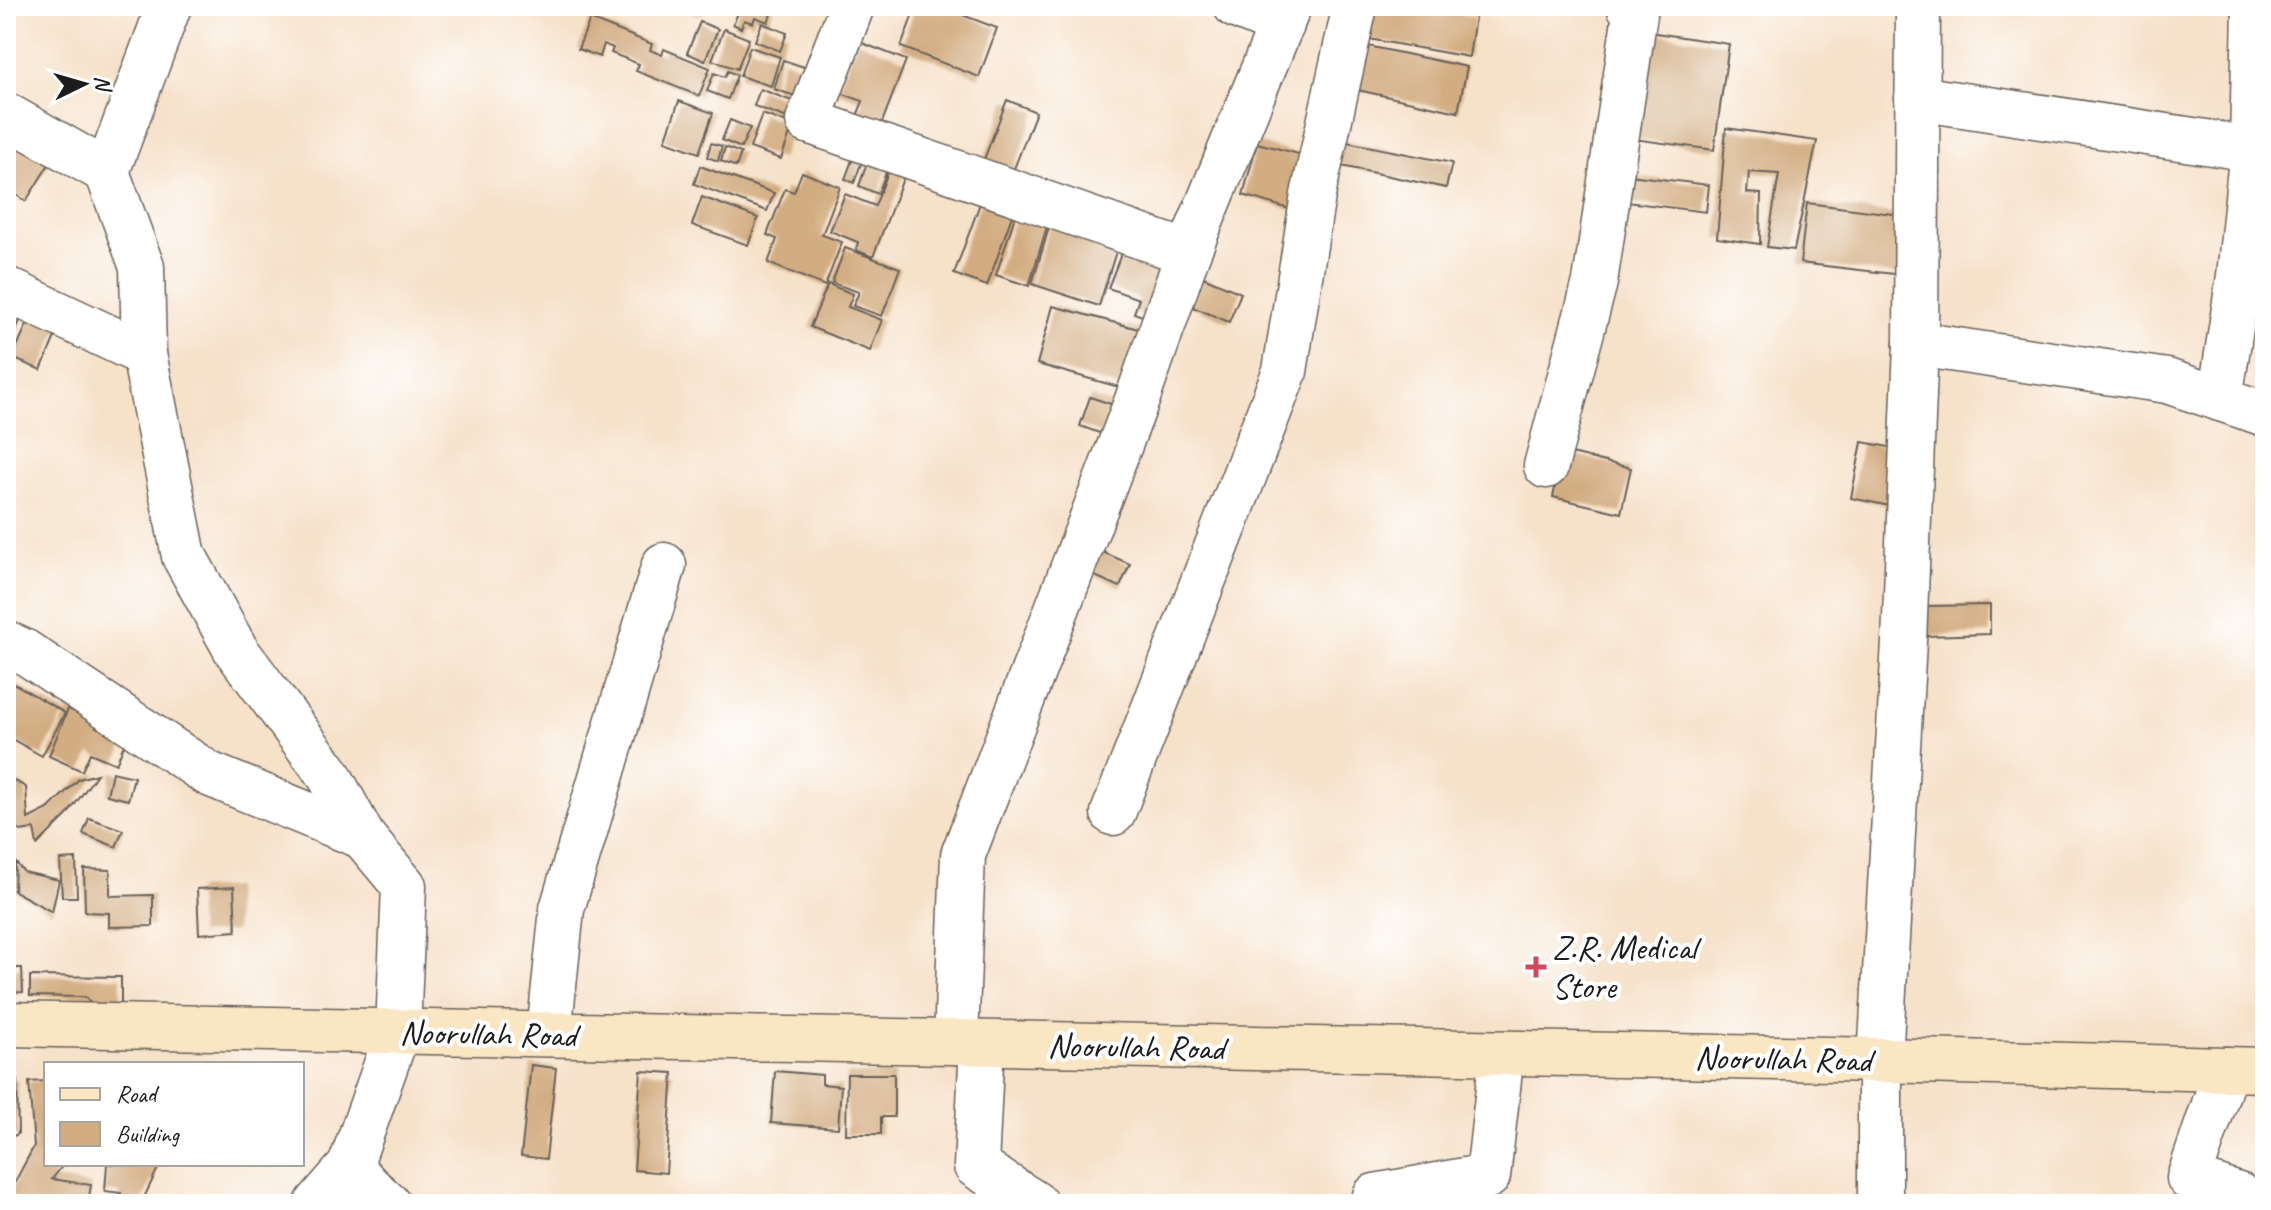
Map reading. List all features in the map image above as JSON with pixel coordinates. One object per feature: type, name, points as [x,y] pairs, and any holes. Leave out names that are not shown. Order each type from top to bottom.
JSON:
[{"type":"main road","name":"Noorullah Road","points":[[6,1024],[2245,1069]]},
{"type":"street","points":[[107,172],[169,6]]},
{"type":"street","points":[[852,6],[808,121],[1188,253]]},
{"type":"street","points":[[1036,1204],[976,1166],[963,855],[1137,400],[1188,253],[1286,16],[1236,6]]},
{"type":"street","points":[[1113,813],[1285,371],[1313,195],[1355,6]]},
{"type":"street","points":[[1546,466],[1595,282],[1636,7],[1629,6]]},
{"type":"street","points":[[1880,1204],[1880,1060],[1904,642],[1916,344],[1918,6]]},
{"type":"street","points":[[2220,399],[2259,150],[2255,6]]},
{"type":"street","points":[[1917,98],[2259,150]]},
{"type":"street","points":[[6,115],[107,172],[142,267],[144,354],[184,556],[236,650],[329,775],[363,837],[404,886],[398,1031],[350,1166],[317,1204]]},
{"type":"street","points":[[6,289],[144,354]]},
{"type":"street","points":[[1916,344],[2167,381],[2265,414]]},
{"type":"street","points":[[549,1034],[562,909],[664,565]]},
{"type":"street","points":[[6,643],[25,652],[209,774],[363,837]]},
{"type":"street","points":[[1373,1204],[1375,1196],[1488,1176],[1502,1053]]},
{"type":"street","points":[[2245,1069],[2189,1178],[2248,1201]]},
{"type":"street","points":[[350,1166],[388,1204]]},
{"type":"building","points":[[678,6],[703,6],[699,15]]},
{"type":"building","points":[[741,6],[773,9],[768,22],[755,17],[753,23],[744,20],[741,28],[733,24]]},
{"type":"building","points":[[916,6],[939,6],[997,28],[979,77],[901,47]]},
{"type":"building","points":[[1369,6],[1414,6],[1475,17],[1469,57],[1363,38]]},
{"type":"building","points":[[590,19],[652,44],[650,50],[662,55],[664,49],[710,68],[699,96],[636,71],[639,64],[611,53],[613,48],[604,44],[600,57],[578,49]]},
{"type":"building","points":[[700,22],[718,29],[705,61],[687,53]]},
{"type":"building","points":[[762,23],[787,33],[780,51],[755,41]]},
{"type":"building","points":[[724,29],[749,39],[737,69],[712,60]]},
{"type":"building","points":[[1649,32],[1729,44],[1714,150],[1633,139]]},
{"type":"building","points":[[857,41],[906,60],[881,125],[857,116],[863,101],[837,92]]},
{"type":"building","points":[[1363,45],[1467,67],[1458,112],[1353,89]]},
{"type":"building","points":[[750,47],[780,57],[771,86],[740,76]]},
{"type":"building","points":[[783,60],[813,70],[804,99],[774,89]]},
{"type":"building","points":[[728,71],[737,75],[728,99],[707,91],[714,73],[725,77]]},
{"type":"building","points":[[760,89],[800,104],[793,120],[754,106]]},
{"type":"building","points":[[1007,100],[1036,112],[1010,179],[981,167]]},
{"type":"building","points":[[679,101],[713,113],[699,153],[665,141]]},
{"type":"building","points":[[762,114],[793,125],[781,159],[750,148]]},
{"type":"building","points":[[730,120],[750,128],[741,148],[722,140]]},
{"type":"building","points":[[1726,128],[1817,141],[1794,250],[1767,247],[1779,174],[1749,172],[1747,193],[1761,194],[1760,244],[1717,238]]},
{"type":"building","points":[[6,139],[56,153],[26,201],[6,189]]},
{"type":"building","points":[[1337,140],[1452,163],[1446,188],[1332,164]]},
{"type":"building","points":[[711,143],[722,146],[718,161],[707,157]]},
{"type":"building","points":[[1257,143],[1310,157],[1296,211],[1243,195]]},
{"type":"building","points":[[725,147],[741,153],[736,167],[721,161]]},
{"type":"building","points":[[853,158],[862,161],[854,183],[845,179]]},
{"type":"building","points":[[868,160],[888,167],[878,194],[859,186]]},
{"type":"building","points":[[892,162],[907,168],[873,257],[856,250],[858,242],[830,231],[845,194],[875,206]]},
{"type":"building","points":[[700,166],[774,193],[767,211],[694,184]]},
{"type":"building","points":[[802,172],[840,187],[822,235],[842,242],[825,286],[768,263],[777,239],[767,235],[785,189],[794,192]]},
{"type":"building","points":[[1629,175],[1709,185],[1706,212],[1626,202]]},
{"type":"building","points":[[702,197],[758,218],[748,245],[692,225]]},
{"type":"building","points":[[982,198],[1014,210],[987,286],[954,274]]},
{"type":"building","points":[[1807,203],[1909,216],[1902,275],[1800,263]]},
{"type":"building","points":[[1017,210],[1049,220],[1029,286],[996,275]]},
{"type":"building","points":[[1050,224],[1118,245],[1099,306],[1032,284]]},
{"type":"building","points":[[845,248],[900,268],[882,316],[853,306],[859,292],[832,283]]},
{"type":"building","points":[[1123,249],[1176,268],[1156,321],[1134,313],[1139,299],[1108,288]]},
{"type":"building","points":[[1203,277],[1241,293],[1229,322],[1190,306]]},
{"type":"building","points":[[828,284],[853,294],[848,307],[882,320],[870,351],[810,327]]},
{"type":"building","points":[[6,303],[24,311],[6,354]]},
{"type":"building","points":[[1053,306],[1153,333],[1137,392],[1037,364]]},
{"type":"building","points":[[32,313],[60,325],[41,370],[12,358]]},
{"type":"building","points":[[1090,397],[1129,410],[1105,435],[1080,426]]},
{"type":"building","points":[[1862,442],[1900,449],[1890,506],[1851,498]]},
{"type":"building","points":[[1563,452],[1631,468],[1621,513],[1553,497]]},
{"type":"building","points":[[1091,547],[1130,564],[1120,587],[1081,570]]},
{"type":"building","points":[[1990,605],[1990,634],[1925,636],[1925,606]]},
{"type":"building","points":[[6,679],[65,713],[42,756],[8,737],[6,741]]},
{"type":"building","points":[[68,709],[99,722],[96,727],[126,740],[116,764],[90,753],[82,771],[49,756]]},
{"type":"building","points":[[112,772],[134,777],[128,800],[107,795]]},
{"type":"building","points":[[97,774],[67,815],[37,845],[34,829],[20,831],[6,817],[6,776],[26,787],[28,819],[48,809],[79,779]]},
{"type":"building","points":[[89,818],[123,830],[116,847],[83,834]]},
{"type":"building","points":[[76,859],[77,897],[62,897],[60,860]]},
{"type":"building","points":[[15,862],[24,872],[59,880],[52,912],[14,891]]},
{"type":"building","points":[[84,869],[110,870],[110,896],[153,895],[153,926],[109,927],[109,913],[85,912]]},
{"type":"building","points":[[234,887],[236,931],[199,934],[197,889]]},
{"type":"building","points":[[6,968],[22,968],[23,992],[6,993]]},
{"type":"building","points":[[30,976],[121,977],[121,1005],[92,1005],[85,997],[30,996]]},
{"type":"building","points":[[531,1065],[556,1068],[546,1159],[521,1156]]},
{"type":"building","points":[[641,1071],[673,1073],[666,1173],[634,1170]]},
{"type":"building","points":[[775,1071],[822,1075],[822,1084],[841,1086],[838,1128],[771,1123]]},
{"type":"building","points":[[847,1074],[894,1074],[894,1117],[881,1117],[881,1134],[846,1134]]},
{"type":"building","points":[[17,1080],[18,1134],[6,1139],[6,1081]]},
{"type":"building","points":[[44,1081],[44,1166],[62,1166],[52,1179],[91,1185],[88,1204],[25,1204],[8,1195],[34,1146],[29,1082]]},
{"type":"building","points":[[107,1166],[159,1166],[141,1204],[116,1204],[121,1193],[105,1191]]},
{"type":"place","name":"Z.R. Medical Store","points":[[1536,967]]}]
